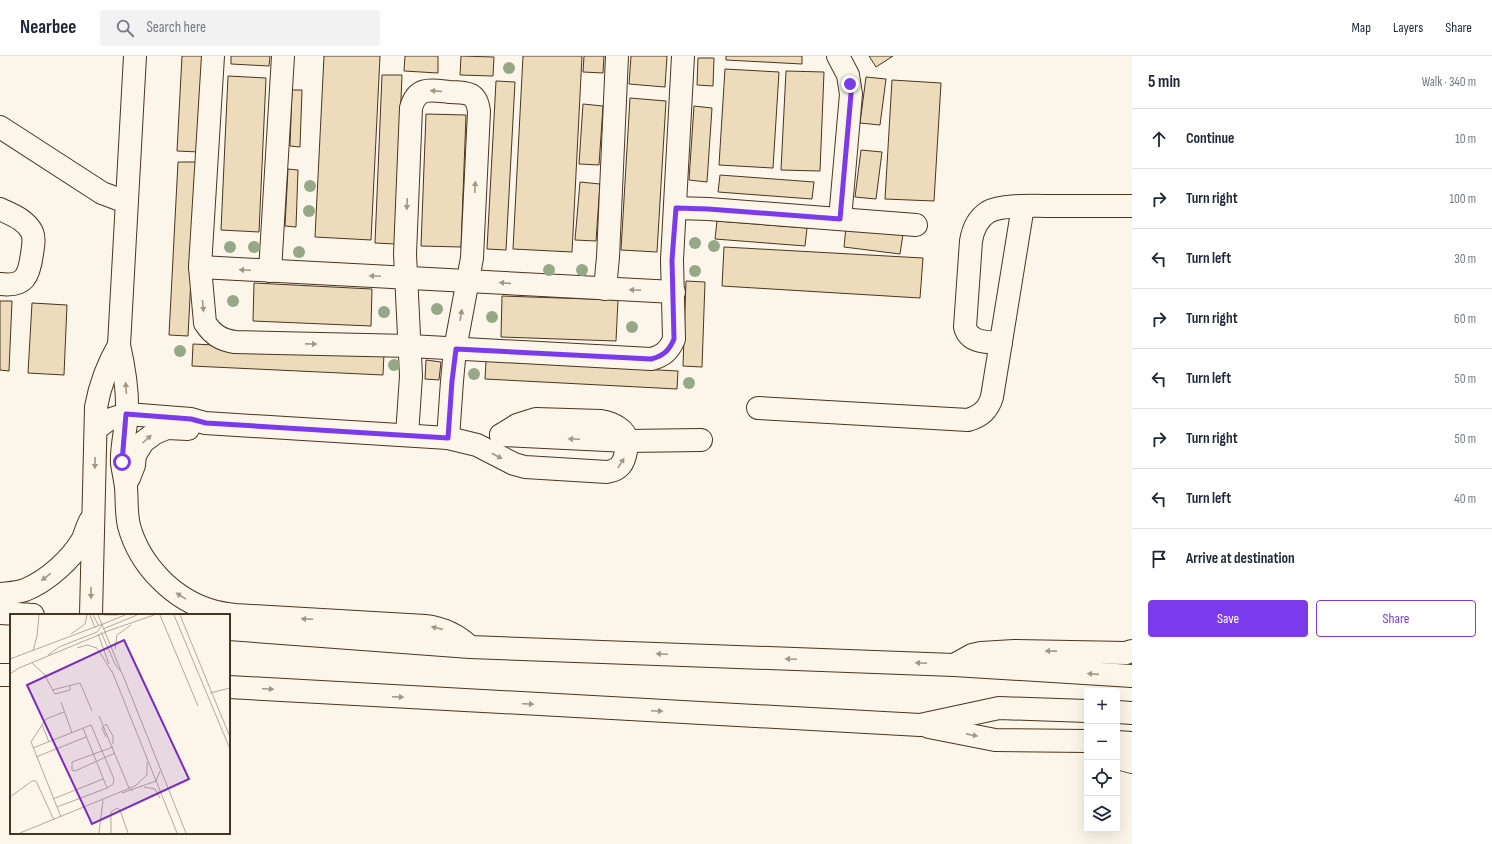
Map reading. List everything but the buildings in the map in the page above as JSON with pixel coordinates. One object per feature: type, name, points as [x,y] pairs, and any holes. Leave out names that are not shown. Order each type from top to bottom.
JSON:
[{"type":"main road","points":[[135,56],[119,345],[124,364],[126,414],[122,462],[126,487],[126,505],[129,526],[137,545],[156,575],[176,593],[194,604],[214,611],[229,614]]},
{"type":"main road","points":[[213,56],[200,267],[206,323],[217,337],[226,341],[235,342],[410,346],[651,359],[666,353],[671,347],[674,339],[672,260],[684,56]]},
{"type":"main road","points":[[270,271],[283,56]]},
{"type":"main road","points":[[605,289],[608,257],[617,56]]},
{"type":"main road","points":[[838,56],[848,76],[851,94],[840,219]]},
{"type":"main road","points":[[407,435],[411,376],[405,254],[411,108],[412,101],[416,96],[428,90],[465,93],[475,99],[478,105],[472,258],[456,349],[448,438]]},
{"type":"main road","points":[[0,127],[102,193],[126,202]]},
{"type":"main road","points":[[1001,343],[975,340],[966,333],[965,327],[971,241],[973,230],[979,220],[988,212],[998,208],[1023,206],[1132,206]]},
{"type":"main road","points":[[758,408],[968,420],[984,413],[990,405],[992,396],[1023,206]]},
{"type":"main road","points":[[676,208],[708,209],[916,225]]},
{"type":"main road","points":[[0,209],[20,218],[32,233],[34,240],[30,269],[27,275],[17,284],[0,284]]},
{"type":"main road","points":[[200,267],[674,292]]},
{"type":"main road","points":[[91,614],[96,407],[98,393],[111,358],[119,345]]},
{"type":"main road","points":[[96,429],[108,420],[126,414],[191,419],[206,423],[448,438],[477,445],[514,464],[525,467],[607,472],[613,471],[622,465],[627,441],[624,433],[610,422],[536,419],[517,425],[501,435],[477,434],[448,438]]},
{"type":"main road","points":[[126,487],[134,465],[135,456],[143,442],[154,433],[167,428],[188,430],[206,423]]},
{"type":"main road","points":[[627,441],[701,440]]},
{"type":"main road","points":[[0,594],[24,590],[40,582],[58,568],[73,553],[83,539],[93,513]]},
{"type":"main road","points":[[0,613],[16,614]]},
{"type":"main road","points":[[230,614],[435,627],[454,634],[470,647]]},
{"type":"main road","points":[[230,629],[470,647],[954,665],[1132,676]]},
{"type":"main road","points":[[954,665],[972,655],[981,653],[1014,651],[1126,653],[1132,651]]},
{"type":"main road","points":[[230,687],[920,726],[995,740],[1084,741]]},
{"type":"main road","points":[[920,726],[999,708],[1084,711]]},
{"type":"main road","points":[[1120,712],[1132,713]]},
{"type":"main road","points":[[1052,740],[1084,749]]},
{"type":"main road","points":[[1120,742],[1132,743]]},
{"type":"main road","points":[[1120,759],[1132,762]]},
{"type":"route","points":[[122,462],[126,414],[191,419],[206,423],[448,438],[456,349],[651,359],[659,357],[666,353],[671,347],[674,339],[672,260],[676,208],[840,219],[851,94],[850,84]]}]
